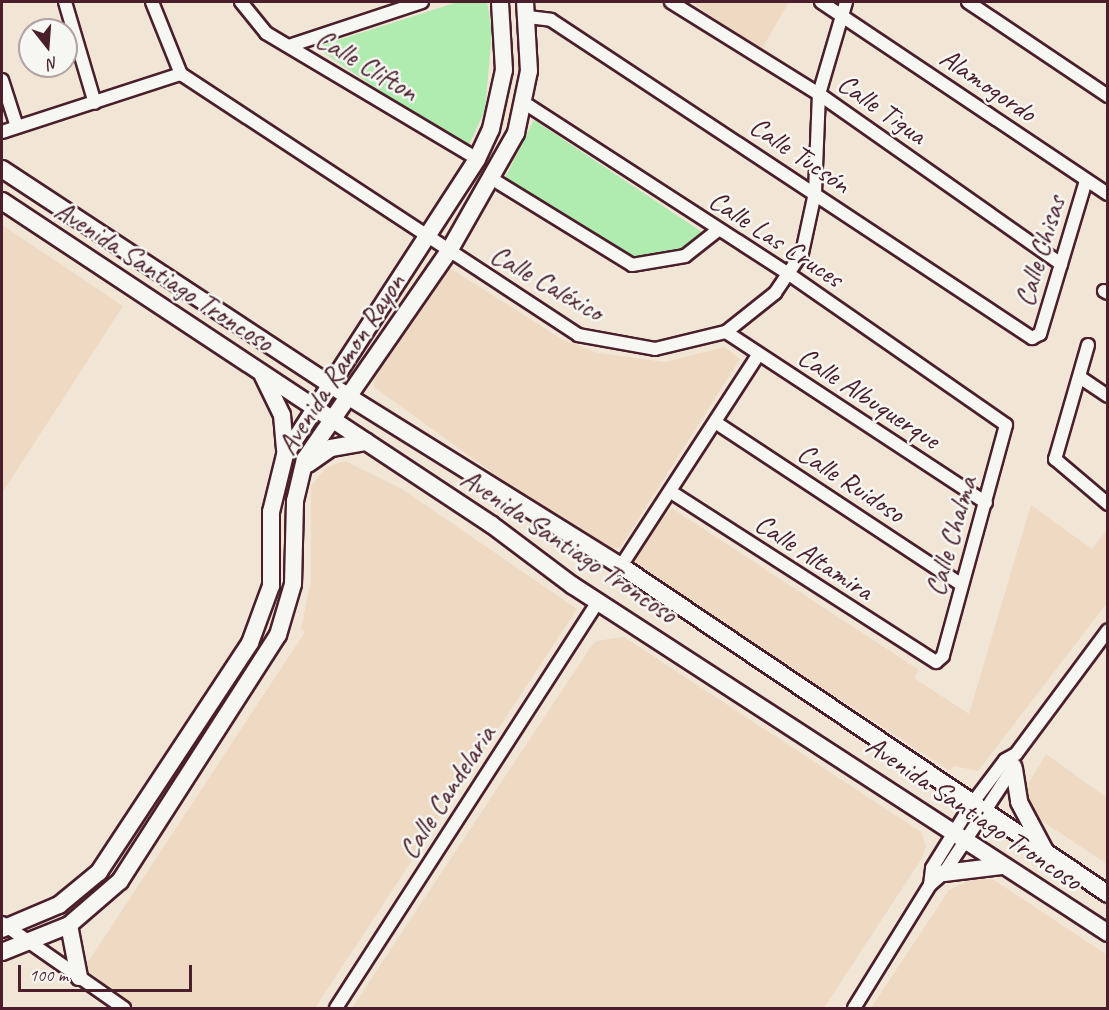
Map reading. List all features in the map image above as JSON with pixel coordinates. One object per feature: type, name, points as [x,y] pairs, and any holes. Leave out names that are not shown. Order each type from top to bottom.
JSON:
[{"type":"main road","name":"Avenida Ramon Rayon","points":[[4,926],[59,905],[99,872],[250,643],[271,586],[271,512],[285,455],[327,383],[427,237],[477,159],[491,129],[504,70],[500,2]]},
{"type":"main road","name":"Avenida Ramon Rayon","points":[[2,951],[69,925],[120,881],[278,635],[293,584],[295,501],[302,467],[449,251],[494,180],[516,133],[523,102],[527,10]]},
{"type":"main road","name":"Avenida Santiago Troncoso","points":[[2,170],[327,383],[621,566],[977,809],[1107,894]]},
{"type":"main road","name":"Avenida Santiago Troncoso","points":[[2,201],[334,420],[598,602],[790,722],[961,833],[1004,866],[1107,933]]},
{"type":"main road","points":[[261,372],[282,414],[285,455]]},
{"type":"main road","points":[[302,467],[331,448],[366,442]]},
{"type":"main road","points":[[1015,762],[1019,802],[1047,855]]},
{"type":"main road","points":[[944,873],[1004,866]]},
{"type":"main road","points":[[69,925],[79,977]]},
{"type":"street","points":[[65,2],[95,103]]},
{"type":"street","points":[[2,132],[181,74],[155,2]]},
{"type":"street","name":"Calle Clifton","points":[[241,2],[260,28],[477,159]]},
{"type":"street","points":[[289,46],[422,2]]},
{"type":"street","name":"Calle Tigua","points":[[671,2],[819,94],[1061,264]]},
{"type":"street","name":"Alamogordo","points":[[821,2],[1107,194]]},
{"type":"street","name":"Calle Caléxico","points":[[181,74],[578,335],[615,346],[664,348],[726,332],[776,293],[802,253],[815,193],[819,94],[846,2]]},
{"type":"street","points":[[968,2],[1107,96]]},
{"type":"street","name":"Calle Tucsón","points":[[527,10],[551,20],[815,193],[1027,337],[1040,334]]},
{"type":"street","points":[[2,80],[17,127]]},
{"type":"street","name":"Calle Las Cruces","points":[[523,102],[789,274],[1002,418]]},
{"type":"street","points":[[494,180],[632,265],[685,256],[718,230]]},
{"type":"street","name":"Calle Chisas","points":[[1040,334],[1086,181]]},
{"type":"street","name":"Calle Albuquerque","points":[[726,332],[986,503]]},
{"type":"street","points":[[1088,345],[1081,378],[1055,459],[1107,504]]},
{"type":"street","points":[[621,566],[758,355]]},
{"type":"street","points":[[1081,378],[1107,396]]},
{"type":"street","name":"Calle Chalma","points":[[931,662],[943,656],[961,584],[1007,434],[1002,418]]},
{"type":"street","name":"Calle Ruidoso","points":[[715,422],[961,584]]},
{"type":"street","name":"Calle Altamira","points":[[671,492],[931,662]]},
{"type":"street","name":"Calle Candelaria","points":[[336,1008],[598,602]]},
{"type":"street","points":[[930,885],[932,868],[1015,762],[1107,630]]},
{"type":"street","points":[[854,1008],[930,885],[944,873],[961,833]]},
{"type":"street","points":[[4,926],[28,940],[124,1008]]},
{"type":"shaded area","points":[[691,2],[789,2],[761,50]]},
{"type":"shaded area","points":[[2,225],[123,306],[2,493]]},
{"type":"shaded area","points":[[448,267],[563,340],[598,353],[665,362],[724,347],[740,359],[620,548],[607,548],[512,487],[374,387],[374,378]]},
{"type":"shaded area","points":[[345,461],[402,489],[577,609],[315,1008],[136,1008],[84,968],[305,632],[301,629],[311,580],[311,486],[327,467]]},
{"type":"shaded area","points":[[1031,505],[1092,549],[1107,530],[1107,603],[978,771],[954,766],[950,771],[635,566],[633,559],[659,517],[673,509],[919,670],[914,678],[969,714]]},
{"type":"shaded area","points":[[624,637],[921,832],[926,846],[922,858],[824,1008],[352,1008],[590,648],[596,641]]},
{"type":"shaded area","points":[[1046,754],[1107,798],[1107,864],[1033,815],[1027,786]]},
{"type":"shaded area","points":[[976,877],[994,880],[1107,955],[1107,1008],[871,1008],[949,890]]},
{"type":"green space","points":[[458,2],[487,2],[492,31],[485,110],[467,149],[321,51],[323,45]]},
{"type":"green space","points":[[534,120],[702,232],[695,244],[676,255],[640,260],[622,254],[505,178]]}]
